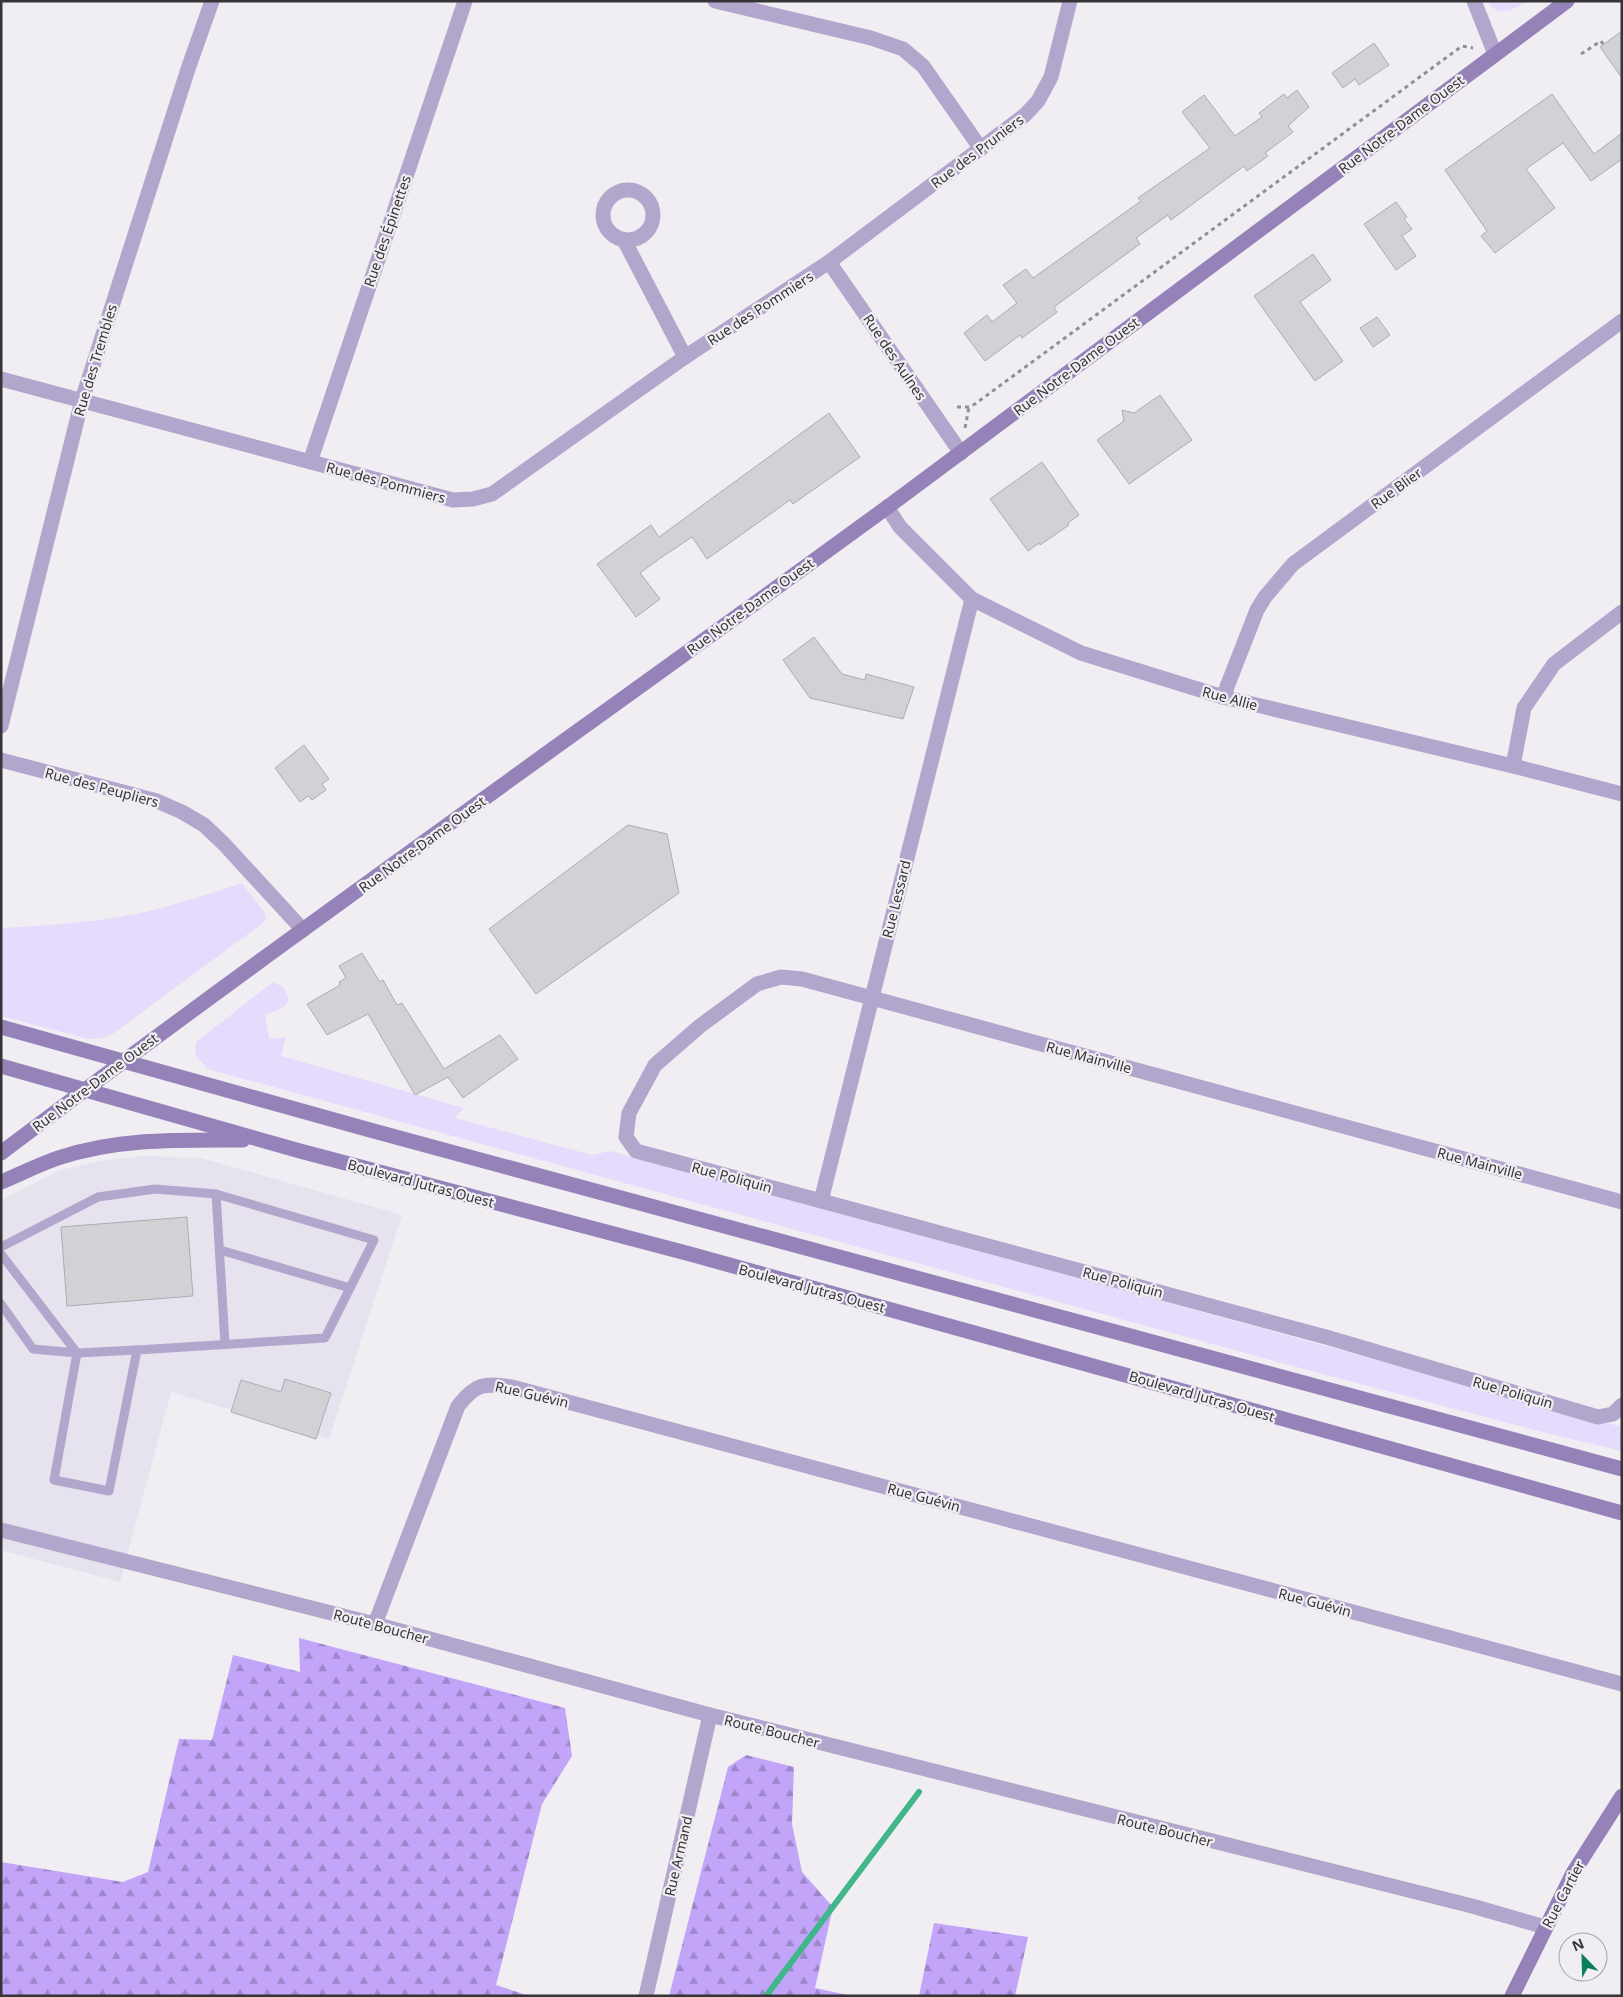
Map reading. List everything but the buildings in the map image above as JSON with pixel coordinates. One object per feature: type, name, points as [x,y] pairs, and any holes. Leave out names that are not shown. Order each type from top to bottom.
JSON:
[{"type":"main road","name":"Rue Notre-Dame Ouest","points":[[1,1153],[302,930],[961,453],[1567,1]]},
{"type":"main road","points":[[1,1027],[1622,1469]]},
{"type":"main road","name":"Boulevard Jutras Ouest","points":[[1,1066],[83,1091],[264,1141],[709,1260],[1622,1513]]},
{"type":"main road","points":[[1,1182],[57,1158],[119,1144],[178,1140],[264,1141]]},
{"type":"main road","name":"Rue Cartier","points":[[1512,1996],[1573,1874],[1622,1796]]},
{"type":"street","name":"Rue des Trembles","points":[[1,726],[82,400],[185,79],[212,1]]},
{"type":"street","name":"Rue des Épinettes","points":[[310,462],[465,1]]},
{"type":"street","points":[[715,1],[871,38],[903,49],[923,66],[981,149]]},
{"type":"street","name":"Rue des Pruniers","points":[[829,262],[1026,115],[1038,101],[1051,77],[1070,1]]},
{"type":"street","points":[[1474,1],[1495,54]]},
{"type":"street","points":[[624,240],[685,357]]},
{"type":"street","name":"Rue des Pommiers","points":[[1,379],[453,500],[473,499],[492,494],[685,357],[829,262]]},
{"type":"street","name":"Rue des Aulnes","points":[[829,262],[961,453]]},
{"type":"street","name":"Rue Blier","points":[[1223,697],[1236,660],[1264,597],[1293,564],[1622,321]]},
{"type":"street","name":"Rue Allie","points":[[887,507],[900,527],[972,598],[1082,653],[1223,697],[1514,766],[1622,794]]},
{"type":"street","name":"Rue Lessard","points":[[821,1201],[972,598]]},
{"type":"street","points":[[1514,766],[1524,708],[1549,671],[1554,664],[1622,612]]},
{"type":"street","name":"Rue des Peupliers","points":[[1,760],[157,801],[182,812],[204,825],[224,844],[302,930]]},
{"type":"street","name":"Rue Mainville","points":[[626,1137],[629,1113],[655,1065],[700,1026],[757,984],[781,977],[802,979],[1622,1202]]},
{"type":"street","name":"Rue Poliquin","points":[[626,1137],[636,1151],[1326,1337],[1598,1417],[1613,1414],[1622,1405]]},
{"type":"street","name":"Rue Guévin","points":[[375,1624],[458,1406],[469,1393],[488,1384],[522,1389],[1622,1684]]},
{"type":"street","name":"Route Boucher","points":[[1,1530],[375,1624],[710,1715],[1472,1906],[1545,1927]]},
{"type":"street","name":"Rue Armand","points":[[646,1996],[710,1715]]},
{"type":"lane","points":[[1,1247],[98,1197],[155,1189],[216,1194],[374,1240],[324,1338],[77,1353],[33,1349],[1,1304]]},
{"type":"lane","points":[[216,1194],[225,1344]]},
{"type":"lane","points":[[220,1250],[350,1288]]},
{"type":"lane","points":[[1,1254],[77,1353],[54,1480],[109,1491],[138,1350]]},
{"type":"path","points":[[1581,54],[1601,40],[1603,44]]},
{"type":"path","name":"Rue Notre-Dame Ouest","points":[[957,407],[969,407],[975,404],[1462,46],[1495,54]]},
{"type":"shaded area","points":[[1487,1],[1526,1],[1517,7],[1500,11],[1491,6]]},
{"type":"shaded area","points":[[242,883],[264,912],[266,918],[263,923],[114,1033],[103,1038],[88,1039],[1,1016],[1,928],[61,924],[120,917],[167,907]]},
{"type":"shaded area","points":[[273,982],[284,988],[289,1001],[284,1007],[265,1015],[269,1039],[286,1037],[281,1056],[464,1108],[455,1118],[592,1155],[610,1151],[1622,1427],[1622,1451],[1542,1432],[1304,1369],[208,1069],[195,1055],[196,1042]]},
{"type":"shaded area","points":[[145,1156],[201,1158],[402,1215],[329,1439],[171,1392],[120,1582],[1,1550],[1,1200],[61,1170],[107,1160]]},
{"type":"green space","points":[[299,1638],[565,1708],[572,1756],[542,1804],[496,1985],[530,1996],[1,1996],[1,1862],[123,1882],[148,1872],[179,1739],[212,1740],[233,1655],[300,1672]]},
{"type":"green space","points":[[746,1755],[794,1767],[792,1824],[802,1872],[833,1907],[815,1988],[852,1996],[669,1996],[728,1767]]},
{"type":"green space","points":[[934,1923],[1028,1937],[1015,1996],[919,1996]]},
{"type":"waterway","points":[[766,1996],[919,1792]]}]
